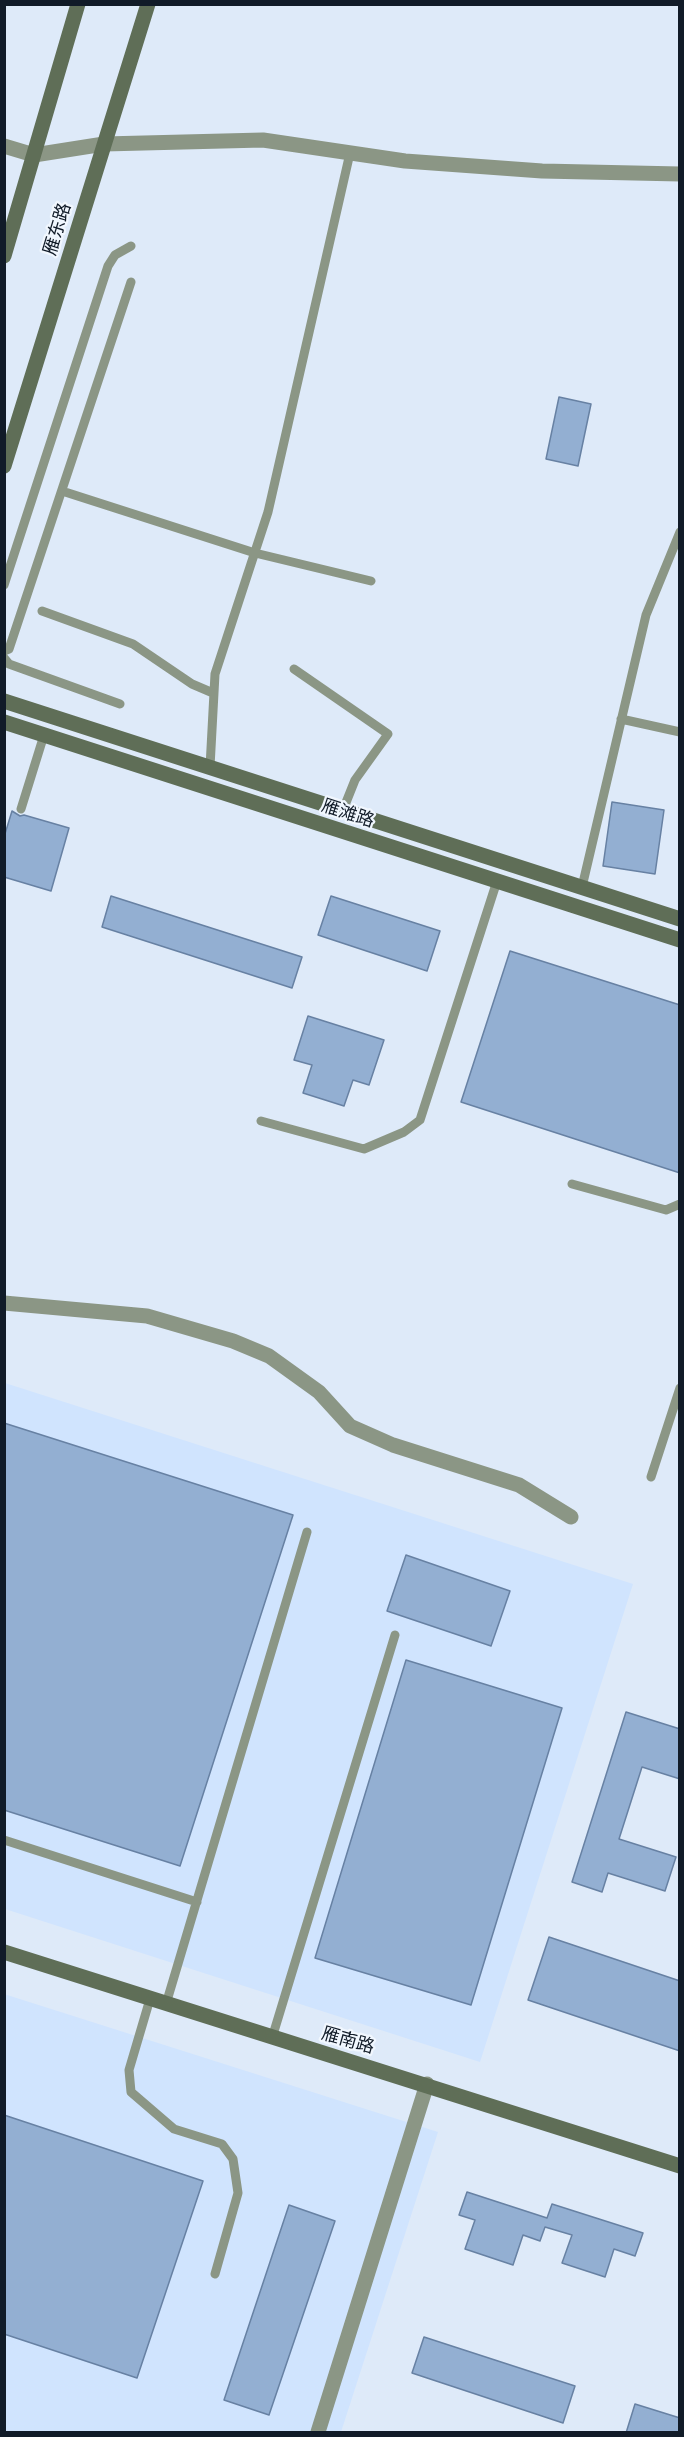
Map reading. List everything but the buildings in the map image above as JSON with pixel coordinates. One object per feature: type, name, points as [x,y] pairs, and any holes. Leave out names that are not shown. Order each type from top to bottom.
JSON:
[{"type":"main road","points":[[4,256],[78,4]]},
{"type":"main road","name":"雁东路","points":[[4,466],[148,4]]},
{"type":"main road","name":"雁滩路","points":[[4,700],[680,919]]},
{"type":"main road","name":"雁滩路","points":[[4,722],[680,940]]},
{"type":"main road","name":"雁南路","points":[[4,1952],[272,2038],[427,2084],[680,2166]]},
{"type":"street","points":[[4,146],[34,155],[104,144],[263,140],[405,161],[542,171],[680,174]]},
{"type":"street","points":[[4,1303],[147,1317],[233,1341],[269,1356],[319,1392],[350,1426],[393,1445],[519,1485],[571,1517]]},
{"type":"street","points":[[318,2433],[427,2084]]},
{"type":"lane","points":[[210,767],[215,674],[268,512],[350,153]]},
{"type":"lane","points":[[4,585],[108,266],[115,255],[131,246]]},
{"type":"lane","points":[[4,651],[9,649],[131,282]]},
{"type":"lane","points":[[62,491],[255,553],[371,581]]},
{"type":"lane","points":[[582,887],[646,615],[680,532]]},
{"type":"lane","points":[[42,611],[133,644],[192,684],[213,693]]},
{"type":"lane","points":[[4,658],[9,664],[120,704]]},
{"type":"lane","points":[[294,669],[388,734],[355,780],[343,810]]},
{"type":"lane","points":[[621,719],[680,732]]},
{"type":"lane","points":[[21,809],[44,735]]},
{"type":"lane","points":[[261,1121],[364,1149],[404,1132],[420,1120],[497,881]]},
{"type":"lane","points":[[572,1184],[666,1210],[680,1204]]},
{"type":"lane","points":[[651,1477],[680,1388]]},
{"type":"lane","points":[[166,2004],[307,1532]]},
{"type":"lane","points":[[272,2038],[395,1635]]},
{"type":"lane","points":[[4,1840],[197,1902]]},
{"type":"lane","points":[[150,1999],[129,2070],[131,2092],[174,2129],[222,2144],[232,2159],[236,2172],[238,2193],[215,2274]]},
{"type":"shaded area","points":[[5,1383],[633,1584],[480,2062],[5,1909]]},
{"type":"shaded area","points":[[4,1994],[438,2132],[341,2432],[5,2432]]}]
